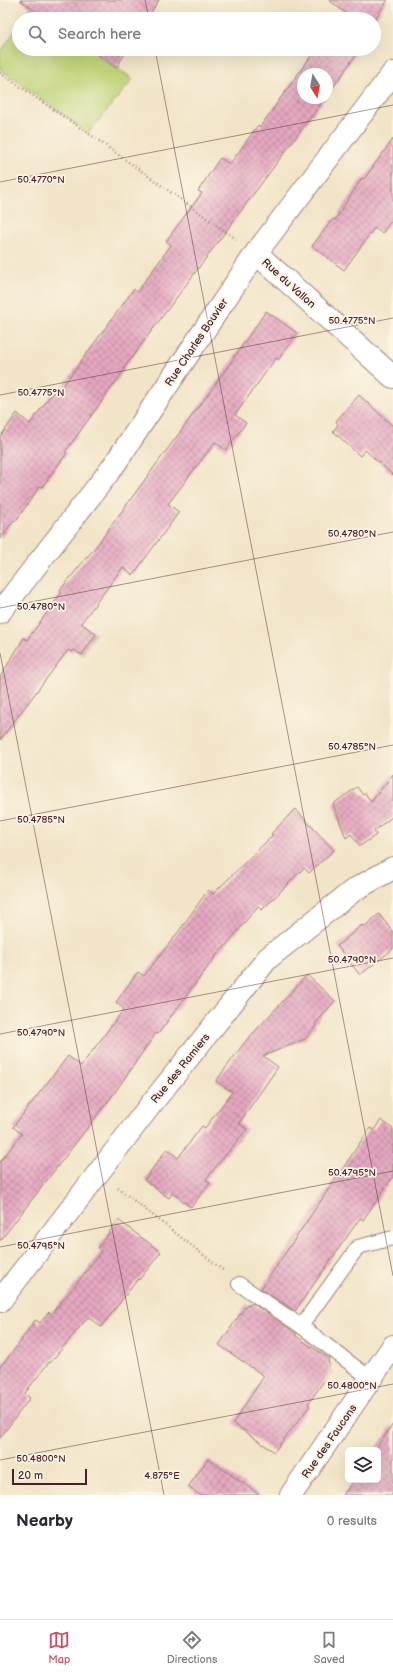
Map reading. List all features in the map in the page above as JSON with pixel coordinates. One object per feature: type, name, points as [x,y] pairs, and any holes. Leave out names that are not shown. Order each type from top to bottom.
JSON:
[{"type":"street","name":"Rue Charles Bouvier","points":[[0,612],[112,468],[256,253],[393,73]]},
{"type":"street","name":"Rue du Vallon","points":[[256,253],[393,378]]},
{"type":"street","name":"Rue des Ramiers","points":[[0,1301],[98,1173],[268,958],[354,890],[393,868]]},
{"type":"street","name":"Rue des Faucons","points":[[291,1495],[372,1379],[393,1346]]},
{"type":"lane","points":[[301,1326],[358,1247],[393,1238]]},
{"type":"lane","points":[[239,1284],[301,1326],[372,1379]]},
{"type":"path","points":[[0,73],[88,133],[256,253]]},
{"type":"path","points":[[98,1173],[239,1284]]},
{"type":"green space","points":[[31,8],[37,12],[28,12]]},
{"type":"green space","points":[[12,35],[12,56],[100,56],[133,79],[88,133],[0,69],[0,53]]},
{"type":"building","points":[[20,0],[159,0],[151,12],[37,12]]},
{"type":"building","points":[[329,0],[388,0],[380,12],[344,12]]},
{"type":"building","points":[[100,56],[124,56],[116,68]]},
{"type":"building","points":[[311,56],[355,56],[333,87],[333,68],[302,68]]},
{"type":"building","points":[[297,75],[297,104],[321,104],[124,368],[125,369],[65,452],[67,453],[42,487],[40,486],[16,521],[14,520],[0,539],[0,437],[17,413],[30,424],[53,392],[57,394],[134,289],[137,292],[171,245],[166,241],[202,193],[198,191],[220,158],[230,164],[258,125],[260,127]]},
{"type":"building","points":[[393,139],[393,219],[382,233],[374,228],[344,270],[312,246],[333,219],[335,220],[362,178],[364,179]]},
{"type":"building","points":[[266,311],[297,333],[278,360],[276,358],[235,415],[246,423],[226,450],[215,442],[168,504],[179,512],[133,575],[123,567],[81,623],[96,634],[82,655],[74,650],[72,652],[68,650],[0,740],[0,677],[24,638],[27,640],[62,592],[60,590],[97,545],[222,375]]},
{"type":"building","points":[[359,395],[393,426],[393,475],[365,450],[360,456],[333,431],[338,425],[336,421]]},
{"type":"building","points":[[393,774],[393,816],[374,831],[376,835],[360,846],[351,834],[346,838],[333,804],[357,787],[363,795],[365,793],[371,802]]},
{"type":"building","points":[[295,809],[334,850],[309,873],[304,868],[262,910],[258,906],[223,949],[222,948],[158,1034],[156,1033],[115,1092],[0,1241],[0,1162],[22,1134],[13,1127],[68,1056],[81,1066],[124,1009],[116,1002],[138,972],[144,976],[179,931],[208,890],[213,894],[273,835],[271,834]]},
{"type":"building","points":[[379,914],[393,932],[393,949],[360,975],[337,946],[362,925],[364,927]]},
{"type":"building","points":[[307,975],[335,1001],[315,1024],[316,1026],[305,1039],[263,1056],[278,1067],[239,1123],[247,1129],[206,1179],[210,1183],[191,1207],[172,1193],[169,1198],[144,1180],[167,1149],[178,1158],[202,1126],[205,1128],[232,1092],[216,1081],[245,1042]]},
{"type":"building","points":[[381,1120],[393,1129],[393,1177],[363,1220],[360,1218],[295,1311],[261,1289],[370,1128],[374,1130]]},
{"type":"building","points":[[118,1220],[161,1252],[101,1327],[88,1317],[50,1363],[49,1362],[25,1393],[30,1398],[0,1438],[0,1367],[22,1340],[35,1320],[40,1323],[49,1312],[51,1314],[86,1272],[101,1251],[98,1248]]},
{"type":"building","points":[[252,1303],[296,1333],[296,1336],[328,1358],[330,1372],[308,1404],[310,1406],[274,1452],[233,1423],[264,1376],[219,1345],[247,1304],[249,1306]]},
{"type":"building","points":[[393,1424],[393,1495],[343,1495],[352,1483],[381,1483],[381,1447],[377,1447]]},
{"type":"building","points":[[208,1459],[260,1495],[200,1495],[188,1487]]}]
